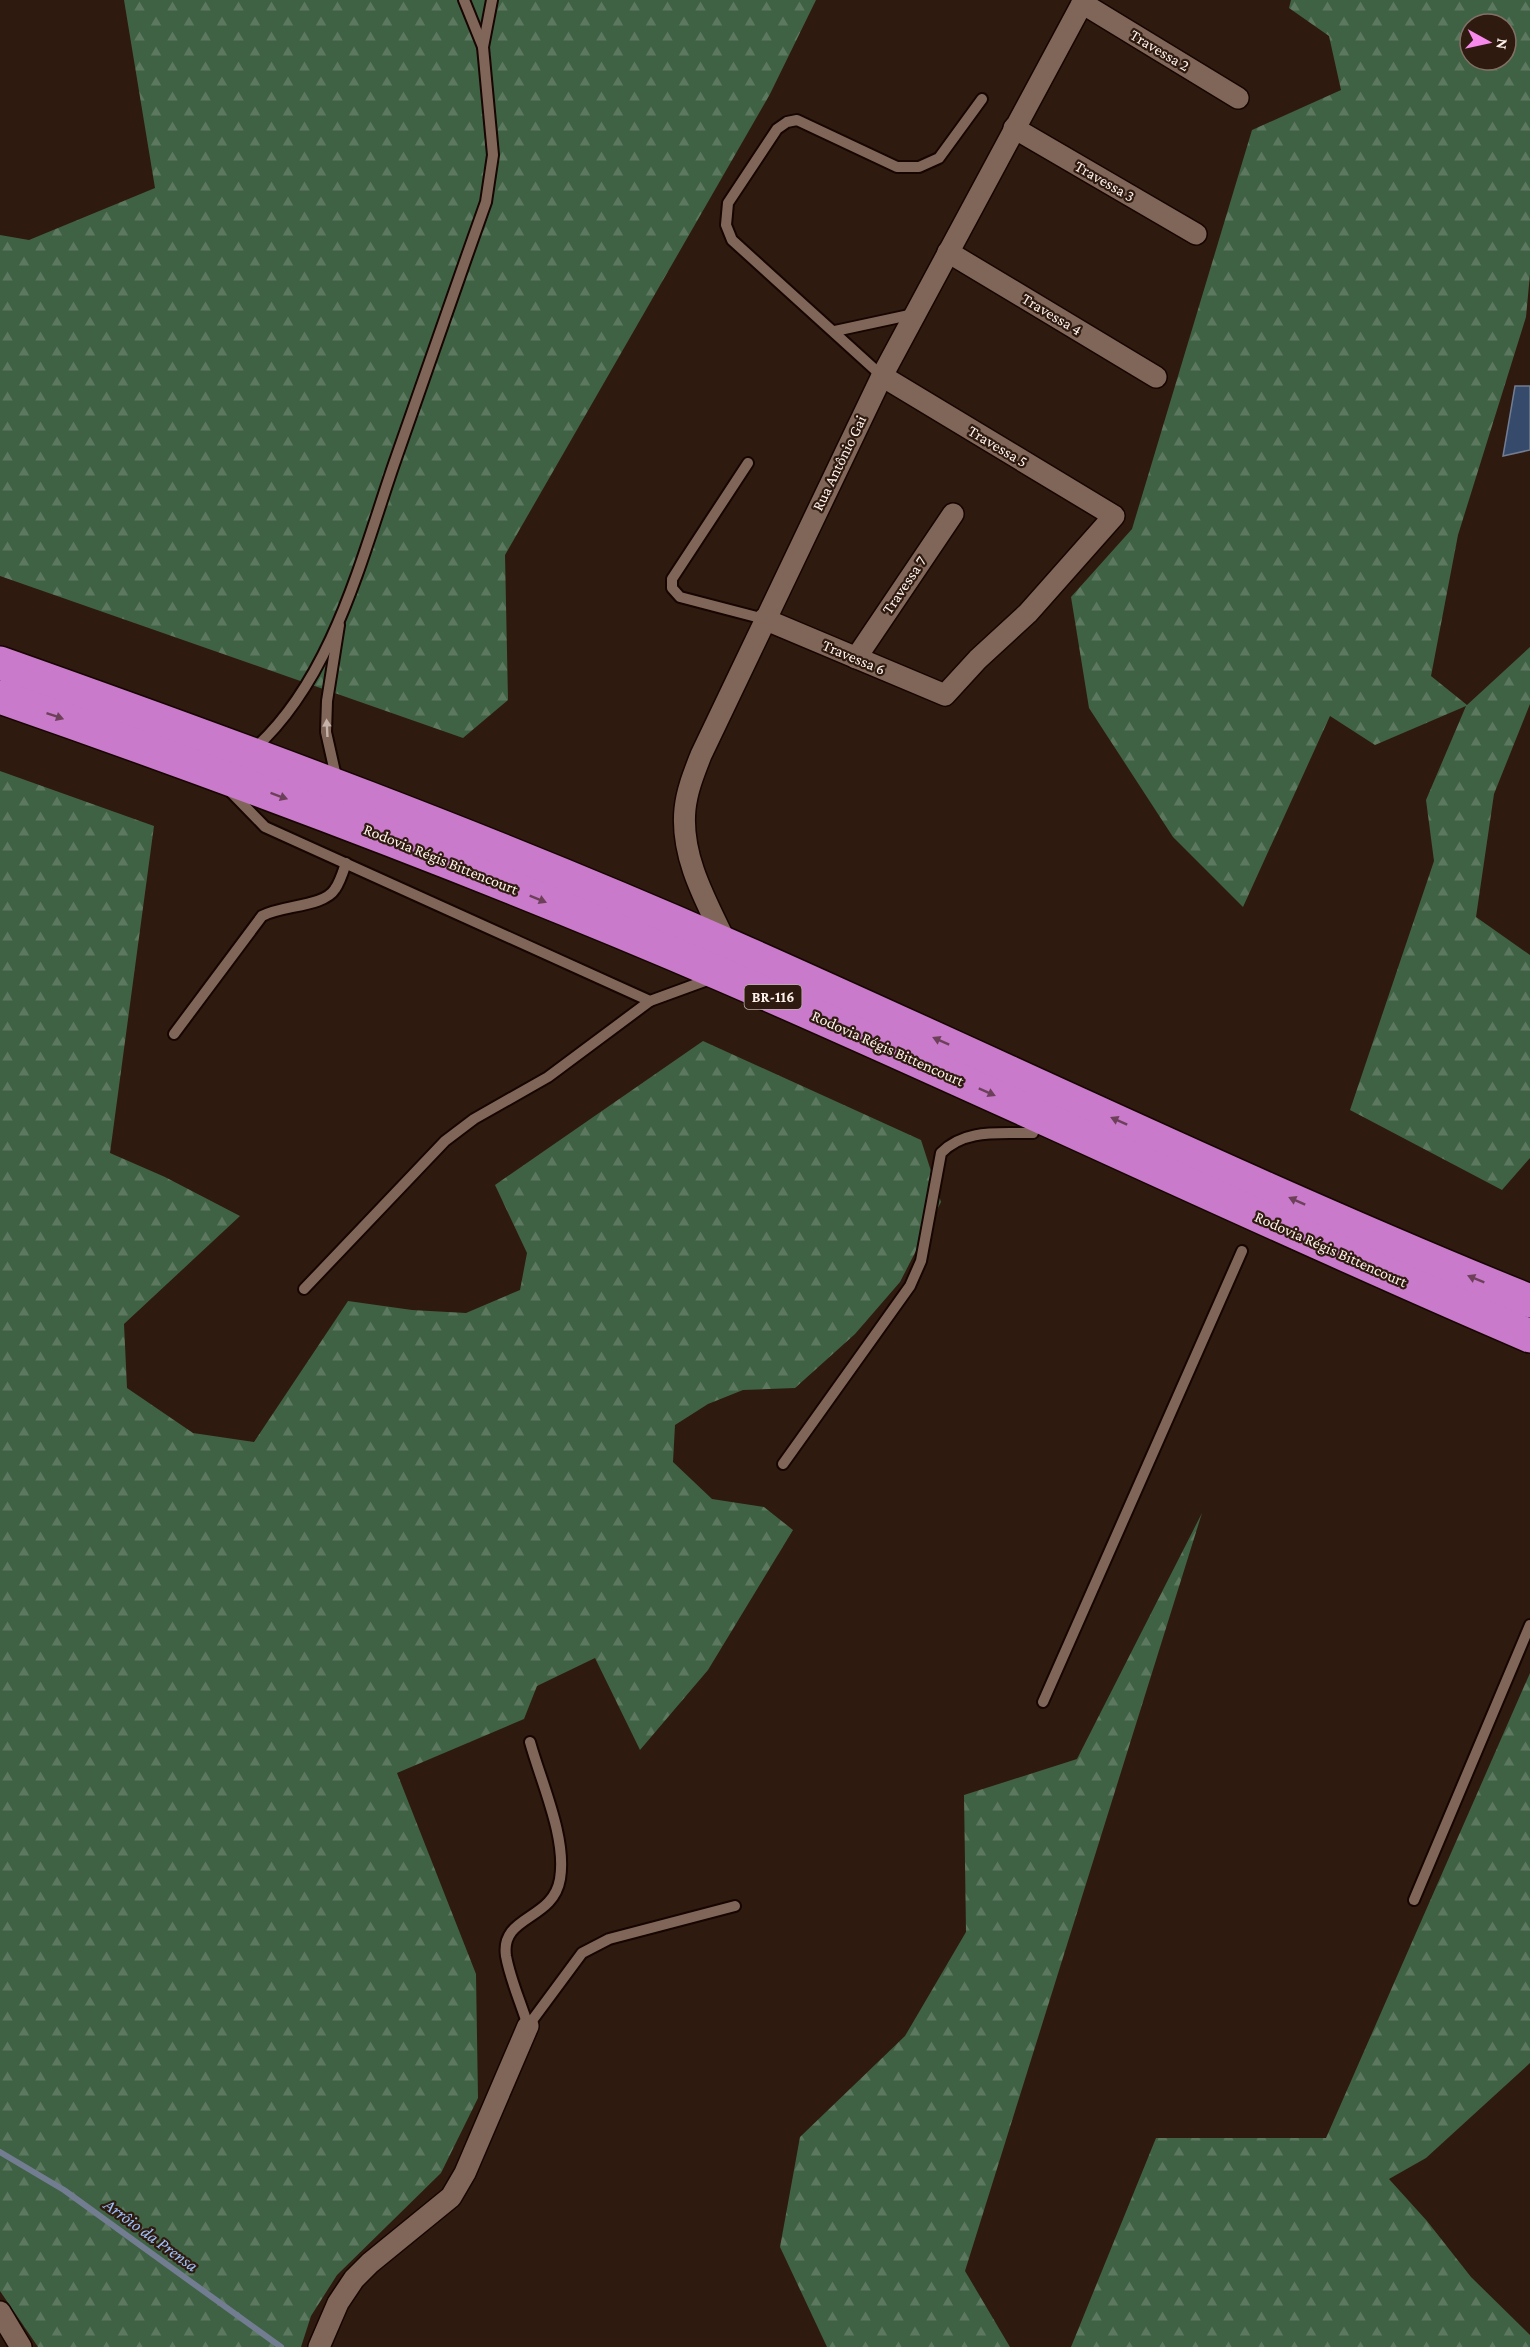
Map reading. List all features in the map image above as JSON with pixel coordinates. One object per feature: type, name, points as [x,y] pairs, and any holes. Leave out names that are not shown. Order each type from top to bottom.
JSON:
[{"type":"highway","name":"Rodovia Régis Bittencourt","points":[[0,663],[252,752],[338,785],[725,960],[1395,1246],[1530,1301]]},
{"type":"highway","name":"Rodovia Régis Bittencourt","points":[[0,697],[208,769],[725,960],[1019,1106],[1399,1280],[1530,1336]]},
{"type":"street","name":"Travessa 2","points":[[1083,1],[1238,98]]},
{"type":"street","name":"Rua Antônio Gai","points":[[725,960],[691,861],[685,833],[685,810],[689,786],[764,619],[882,376],[1083,1]]},
{"type":"street","name":"Travessa 3","points":[[1014,128],[1196,234]]},
{"type":"street","name":"Travessa 4","points":[[948,252],[1156,377]]},
{"type":"street","name":"Travessa 5","points":[[882,376],[1114,516],[1028,613],[978,658],[945,695]]},
{"type":"street","name":"Travessa 7","points":[[856,658],[953,514]]},
{"type":"street","name":"Travessa 6","points":[[764,619],[945,695]]},
{"type":"street","points":[[319,2347],[338,2303],[354,2279],[369,2263],[451,2197],[465,2173],[528,2026]]},
{"type":"street","points":[[0,2312],[21,2347]]},
{"type":"lane","points":[[464,0],[483,47]]},
{"type":"lane","points":[[252,752],[277,728],[296,704],[341,616],[486,202],[493,155],[483,47],[492,0]]},
{"type":"lane","points":[[882,376],[732,240],[726,225],[728,203],[777,129],[787,122],[797,120],[897,167],[919,166],[939,158],[982,99]]},
{"type":"lane","points":[[835,331],[914,314]]},
{"type":"lane","points":[[748,463],[672,579],[672,588],[680,597],[764,619]]},
{"type":"lane","points":[[338,785],[326,732],[327,700],[341,616]]},
{"type":"lane","points":[[208,769],[265,827],[650,1001]]},
{"type":"lane","points":[[174,1034],[262,916],[274,909],[324,900],[335,891],[346,863]]},
{"type":"lane","points":[[304,1289],[445,1141],[474,1119],[548,1077],[650,1001],[725,960]]},
{"type":"lane","points":[[783,1464],[910,1286],[921,1261],[941,1153],[953,1140],[973,1135],[1033,1132]]},
{"type":"lane","points":[[1043,1702],[1242,1251]]},
{"type":"lane","points":[[1414,1900],[1530,1625]]},
{"type":"lane","points":[[528,2026],[506,1955],[507,1941],[511,1930],[552,1902],[560,1881],[562,1853],[530,1742]]},
{"type":"lane","points":[[528,2026],[582,1953],[609,1939],[735,1906]]},
{"type":"green space","points":[[124,0],[816,0],[770,94],[505,555],[508,700],[463,738],[0,576],[0,235],[29,240],[155,188]]},
{"type":"green space","points":[[1291,0],[1530,0],[1530,274],[1526,317],[1458,535],[1431,676],[1467,705],[1530,647],[1530,704],[1494,794],[1476,917],[1530,955],[1530,1158],[1502,1190],[1350,1110],[1434,861],[1426,800],[1466,706],[1375,745],[1330,716],[1243,907],[1173,837],[1089,708],[1071,597],[1132,529],[1252,130],[1341,90],[1329,36],[1289,8]]},
{"type":"green space","points":[[0,771],[154,826],[110,1153],[165,1177],[240,1216],[124,1324],[127,1388],[193,1433],[254,1442],[348,1301],[412,1310],[466,1313],[520,1290],[527,1253],[495,1185],[703,1041],[921,1140],[941,1202],[900,1282],[855,1334],[795,1388],[743,1390],[708,1404],[675,1425],[673,1462],[712,1499],[764,1507],[793,1530],[708,1670],[640,1750],[595,1658],[537,1686],[524,1719],[397,1773],[476,1974],[478,2098],[441,2173],[337,2275],[311,2316],[301,2347],[38,2347],[0,2291]]},
{"type":"green space","points":[[1202,1513],[965,2271],[1010,2347],[827,2347],[780,2247],[800,2137],[905,2036],[966,1932],[964,1795],[1077,1759]]},
{"type":"green space","points":[[1530,1673],[1530,2063],[1426,2158],[1389,2179],[1427,2221],[1471,2277],[1530,2335],[1530,2347],[1071,2347],[1156,2138],[1326,2138]]},
{"type":"water","points":[[1515,386],[1530,386],[1530,450],[1503,456]]},
{"type":"waterway","name":"Arrôio da Prensa","points":[[0,2152],[64,2190],[281,2347]]}]
